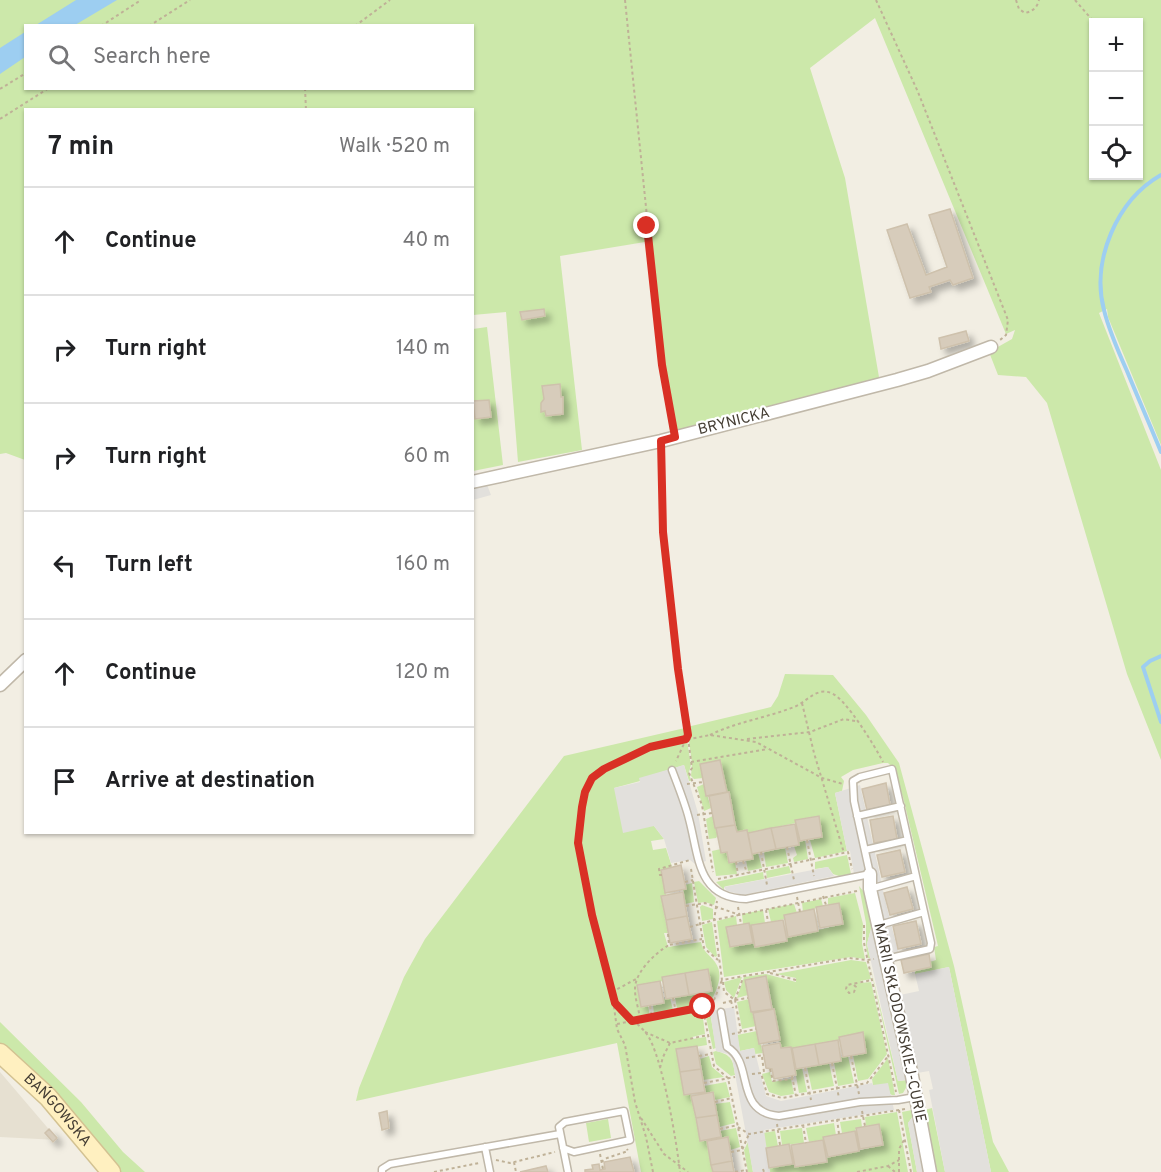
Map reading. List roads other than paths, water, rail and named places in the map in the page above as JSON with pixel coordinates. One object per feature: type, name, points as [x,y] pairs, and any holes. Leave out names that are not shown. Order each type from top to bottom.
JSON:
[{"type":"street","name":"BRYNICKA","points":[[474,482],[661,441],[918,374],[991,347]]},
{"type":"street","points":[[0,685],[24,662]]},
{"type":"street","name":"MARII SKŁODOWSKIEJ-CURIE","points":[[870,874],[870,889],[930,1172]]},
{"type":"street","name":"BAŃGOWSKA","points":[[0,1053],[48,1098],[111,1172]]},
{"type":"lane","points":[[672,770],[705,878],[719,893],[733,898],[746,899],[870,874],[852,784],[860,777],[892,769],[931,943],[930,949],[886,959]]},
{"type":"lane","points":[[857,816],[901,806]]},
{"type":"lane","points":[[865,850],[908,840]]},
{"type":"lane","points":[[870,889],[916,876]]},
{"type":"lane","points":[[879,925],[924,912]]},
{"type":"lane","points":[[721,1012],[727,1047],[740,1059],[752,1102],[768,1115],[779,1116],[860,1102],[915,1097]]},
{"type":"lane","points":[[563,1148],[573,1152],[630,1140],[624,1111],[565,1122],[559,1126],[560,1134],[568,1172]]},
{"type":"lane","points":[[382,1172],[382,1169],[390,1164],[560,1134]]},
{"type":"lane","points":[[488,1147],[489,1172]]},
{"type":"water","points":[[76,0],[117,0],[77,24],[38,24]]},
{"type":"water","points":[[24,33],[24,58],[0,74],[0,48]]},
{"type":"waterway","points":[[1161,175],[1145,186],[1120,216],[1111,233],[1101,271],[1104,310],[1111,333],[1161,452]]},
{"type":"waterway","points":[[1161,656],[1143,667],[1161,722]]}]
